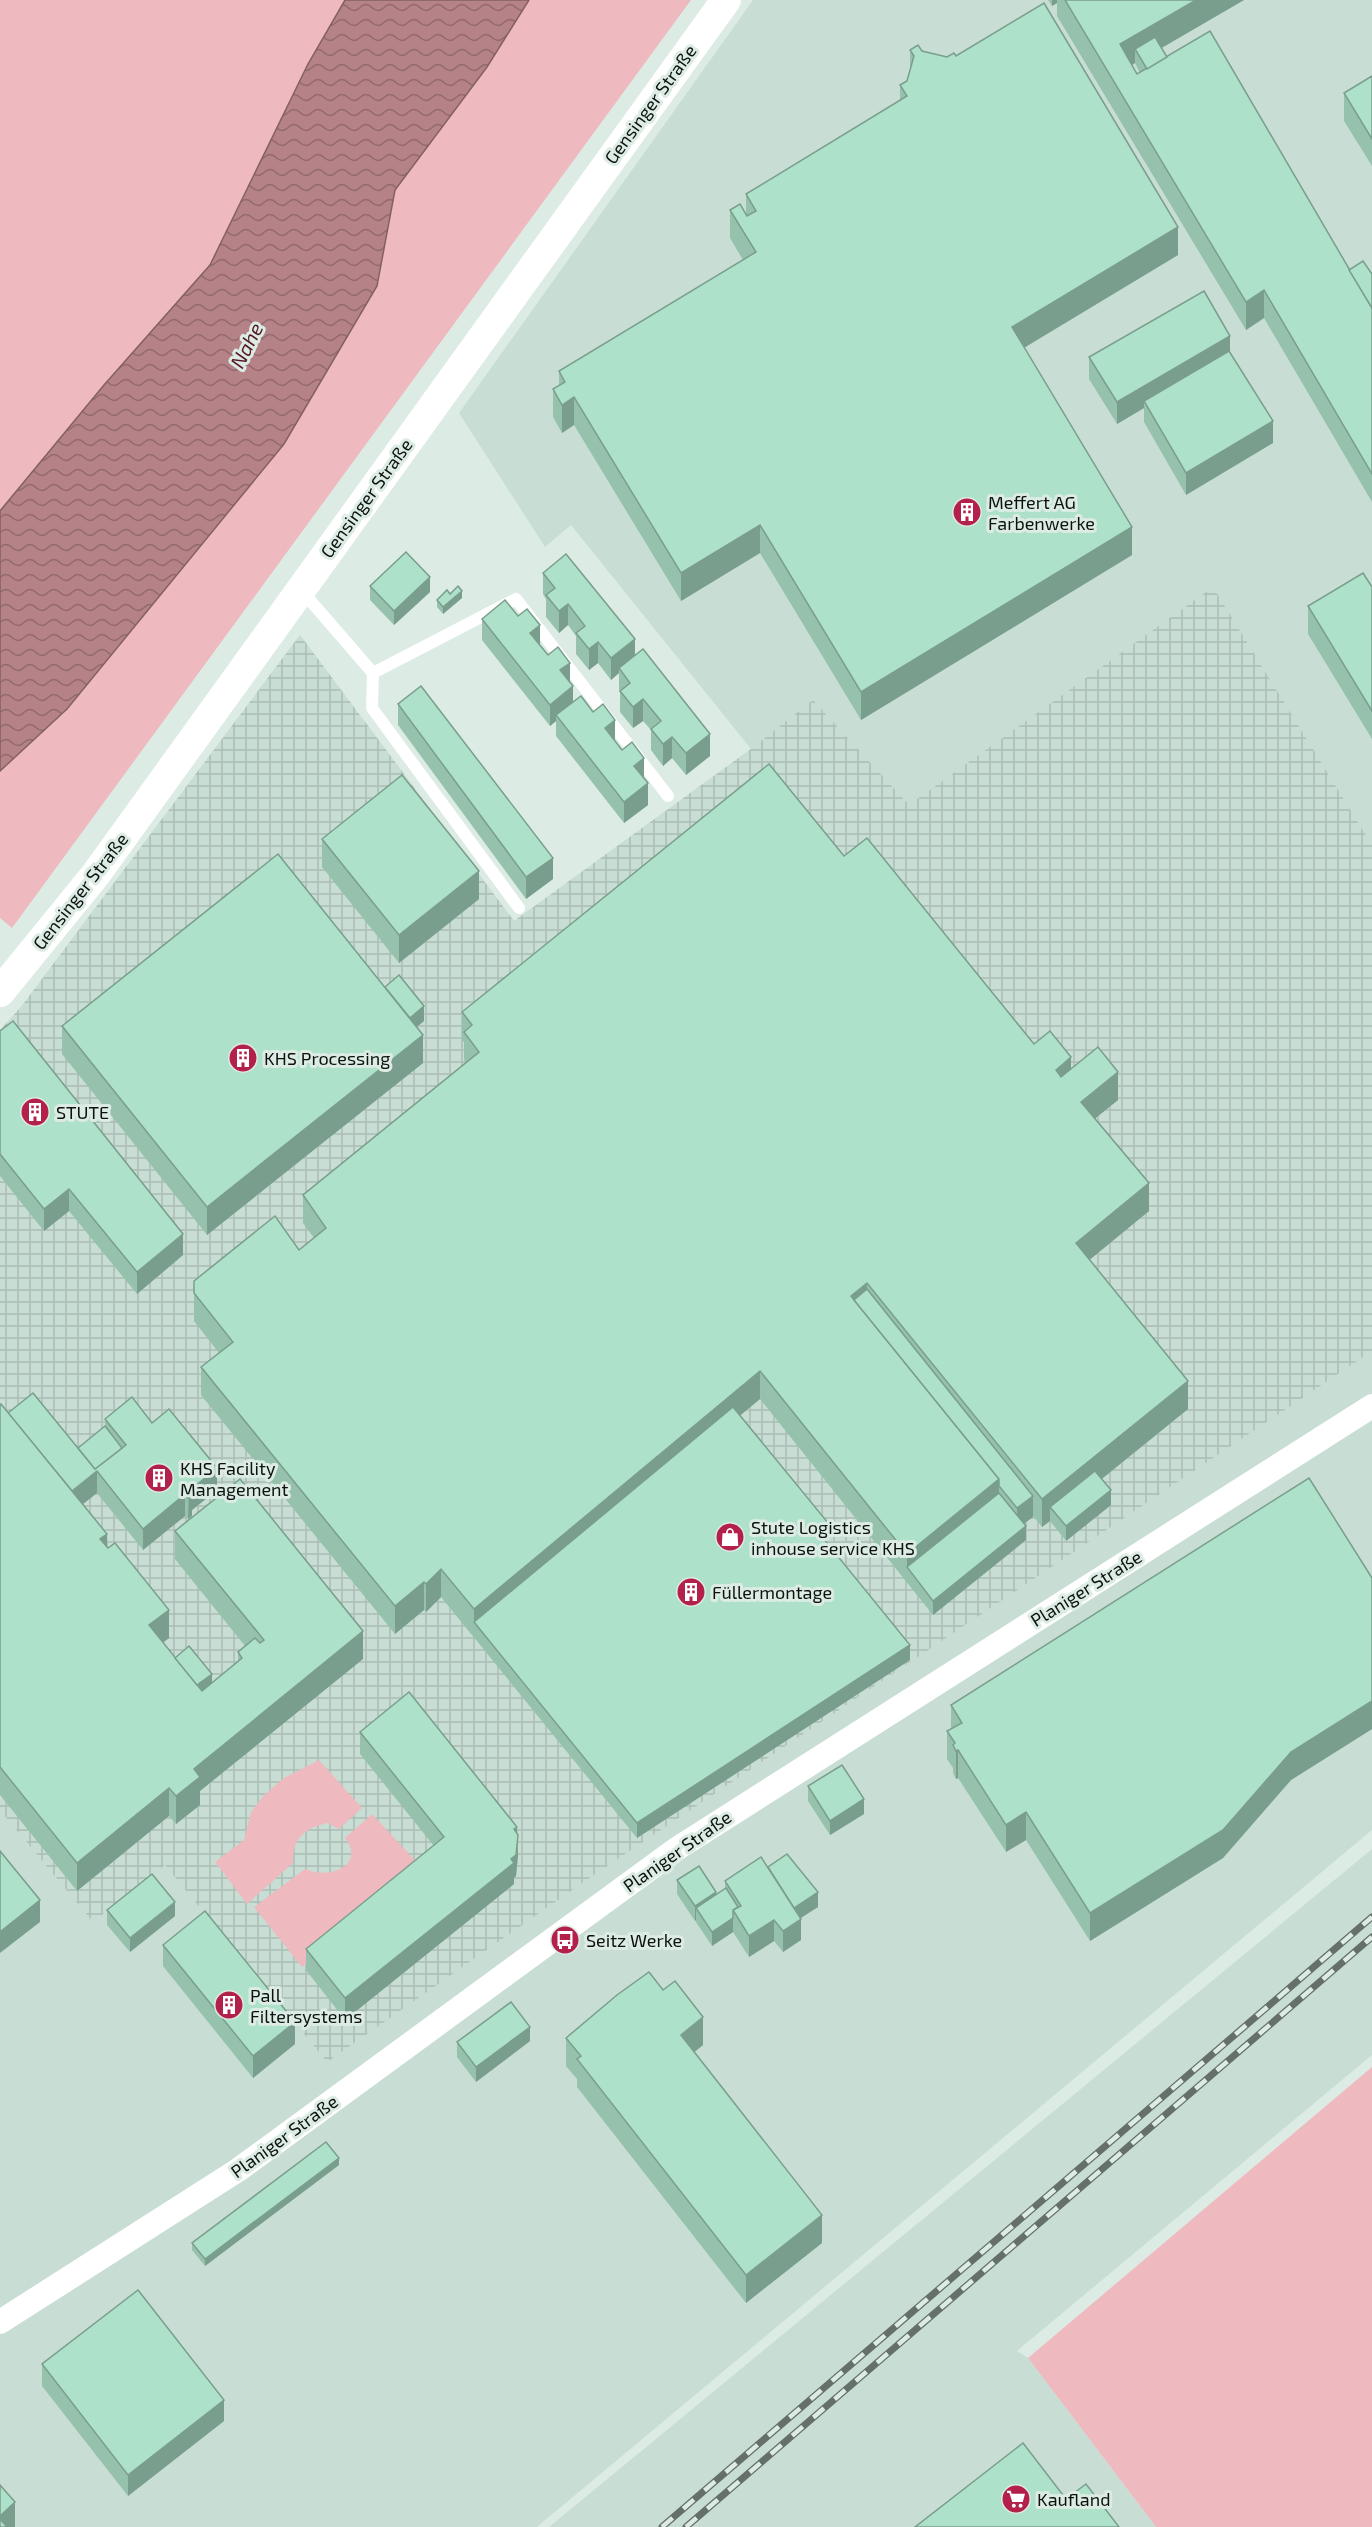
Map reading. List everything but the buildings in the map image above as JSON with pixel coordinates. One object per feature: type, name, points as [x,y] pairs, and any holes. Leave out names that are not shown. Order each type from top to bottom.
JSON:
[{"type":"street","name":"Gensinger Straße","points":[[0,992],[96,874],[726,0]]},
{"type":"street","name":"Planiger Straße","points":[[0,2322],[238,2170],[678,1848],[1372,1406]]},
{"type":"lane","points":[[300,589],[373,673],[372,708],[519,908]]},
{"type":"lane","points":[[373,673],[516,599],[668,796]]},
{"type":"shaded area","points":[[0,0],[345,0],[308,64],[210,265],[104,385],[0,511]]},
{"type":"shaded area","points":[[529,0],[691,0],[12,928],[0,918],[0,771],[67,709],[284,444],[377,286],[395,190],[487,67]]},
{"type":"shaded area","points":[[753,0],[1372,0],[1372,1830],[537,2527],[0,2527],[0,1030],[21,1007],[300,635],[514,921],[751,749],[571,525],[545,547],[459,413]]},
{"type":"shaded area","points":[[1213,587],[1372,845],[1372,1351],[585,1881],[327,2062],[165,1865],[93,1922],[0,1810],[0,1030],[21,1007],[300,635],[514,921],[751,749],[813,700],[909,805]]},
{"type":"shaded area","points":[[319,1760],[362,1808],[339,1829],[327,1823],[312,1828],[301,1836],[295,1847],[293,1863],[247,1904],[215,1862],[244,1840],[251,1812],[263,1796],[284,1778]]},
{"type":"shaded area","points":[[372,1814],[423,1869],[302,1967],[254,1907],[305,1869],[325,1873],[342,1868],[351,1856],[345,1838]]},
{"type":"shaded area","points":[[1372,1849],[1372,2055],[1017,2351],[1028,2358],[1156,2527],[549,2527]]},
{"type":"shaded area","points":[[1372,2067],[1372,2527],[1156,2527],[1028,2358]]},
{"type":"water","name":"Nahe","points":[[345,0],[529,0],[487,67],[395,190],[377,286],[284,444],[67,709],[0,771],[0,511],[104,385],[210,265],[308,64]]},
{"type":"railway","points":[[662,2527],[1372,1917]]},
{"type":"railway","points":[[686,2527],[1372,1937]]},
{"type":"place","name":"Meffert AG Farbenwerke","points":[[967,512]]},
{"type":"place","name":"KHS Processing","points":[[243,1058]]},
{"type":"place","name":"STUTE","points":[[35,1112]]},
{"type":"place","name":"KHS Facility Management","points":[[159,1478]]},
{"type":"place","name":"Stute Logistics inhouse service KHS","points":[[730,1537]]},
{"type":"place","name":"Füllermontage","points":[[691,1592]]},
{"type":"place","name":"Seitz Werke","points":[[565,1940]]},
{"type":"place","name":"Pall Filtersystems","points":[[229,2005]]},
{"type":"place","name":"Kaufland","points":[[1016,2499]]}]
